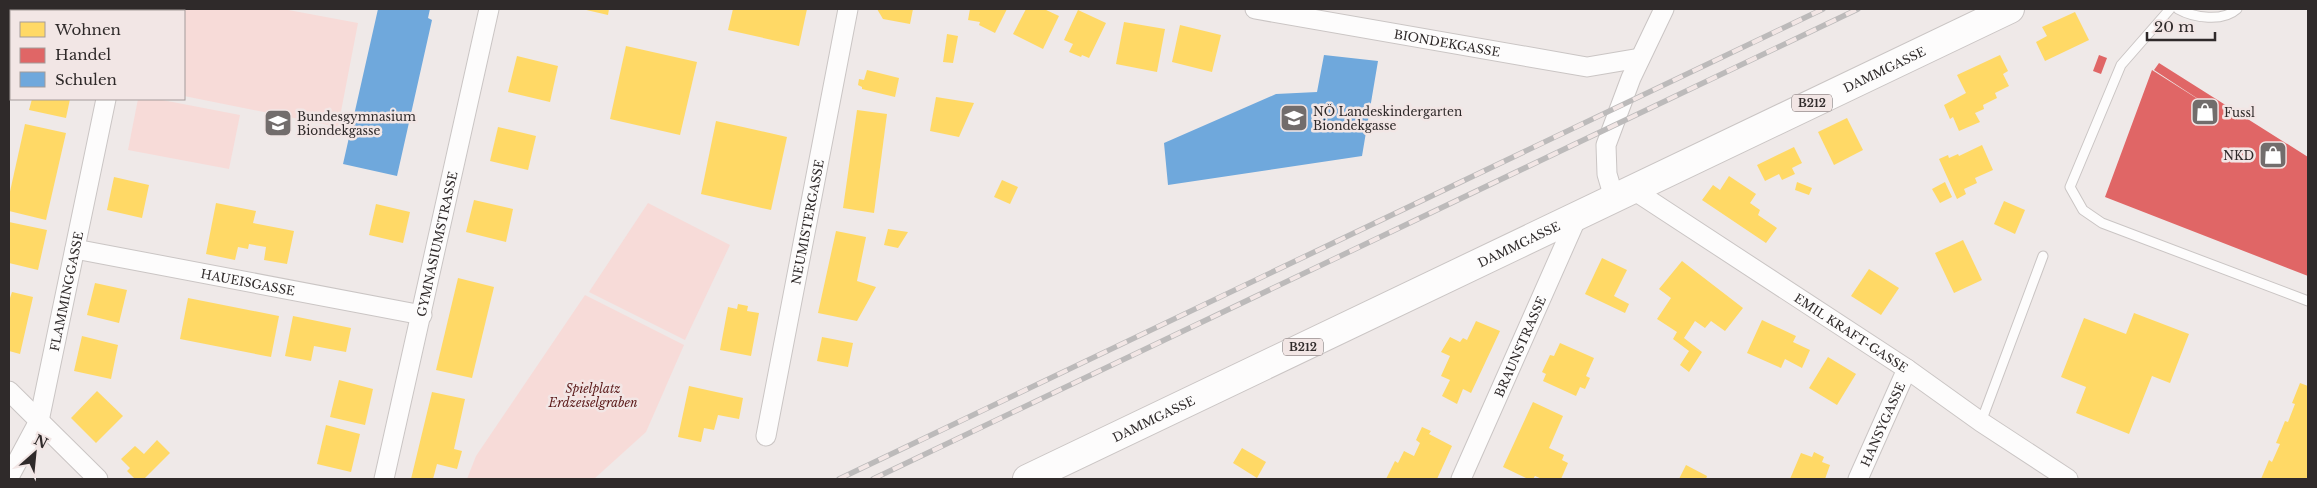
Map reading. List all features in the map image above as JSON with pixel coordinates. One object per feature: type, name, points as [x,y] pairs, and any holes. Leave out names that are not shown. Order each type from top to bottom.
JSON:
[{"type":"main road","name":"DAMMGASSE","points":[[1027,479],[2010,9]]},
{"type":"street","name":"GYMNASIUMSTRASSE","points":[[384,479],[489,9]]},
{"type":"street","name":"NEUMISTERGASSE","points":[[766,436],[848,9]]},
{"type":"street","name":"BIONDEKGASSE","points":[[1255,9],[1587,67],[1640,58]]},
{"type":"street","points":[[1623,193],[1606,174],[1606,144],[1640,58],[1664,9]]},
{"type":"street","name":"FLAMMINGGASSE","points":[[9,477],[39,421],[106,100]]},
{"type":"street","name":"EMIL KRAFT-GASSE","points":[[1623,193],[1908,369],[1981,422],[2068,479]]},
{"type":"street","name":"BRAUNSTRASSE","points":[[1461,479],[1578,215]]},
{"type":"street","name":"HAUEISGASSE","points":[[75,249],[422,315]]},
{"type":"street","name":"HANSYGASSE","points":[[1858,479],[1908,369]]},
{"type":"street","points":[[9,391],[98,479]]},
{"type":"lane","points":[[2170,9],[2121,65],[2070,188],[2083,210],[2102,223],[2308,301]]},
{"type":"lane","points":[[2178,9],[2189,15],[2209,17],[2231,15],[2237,9]]},
{"type":"lane","points":[[1981,422],[2043,256]]},
{"type":"green space","points":[[283,9],[358,23],[338,127],[185,96],[185,10],[156,10]]},
{"type":"green space","points":[[138,100],[162,100],[240,115],[229,169],[128,150]]},
{"type":"green space","points":[[648,203],[730,245],[685,340],[589,292]]},
{"type":"green space","name":"Spielplatz Erdzeiselgraben","points":[[585,295],[684,345],[646,432],[594,479],[467,479],[476,456]]},
{"type":"building: Wohnen","points":[[582,9],[609,9],[608,15]]},
{"type":"building: Wohnen","points":[[733,9],[807,9],[799,46],[728,30]]},
{"type":"building: Wohnen","points":[[877,9],[913,9],[910,24],[883,19]]},
{"type":"building: Wohnen","points":[[970,9],[1007,9],[995,33],[979,25],[980,22],[968,20]]},
{"type":"building: Wohnen","points":[[1026,9],[1044,9],[1059,16],[1043,49],[1013,34]]},
{"type":"building: Wohnen","points":[[1078,10],[1106,23],[1089,58],[1069,52],[1073,44],[1064,40]]},
{"type":"building: Wohnen","points":[[2075,12],[2089,40],[2045,61],[2036,42],[2047,36],[2042,27]]},
{"type":"building: Wohnen","points":[[1124,22],[1165,29],[1157,72],[1116,64]]},
{"type":"building: Wohnen","points":[[1180,25],[1221,35],[1212,72],[1172,62]]},
{"type":"building: Wohnen","points":[[947,34],[958,36],[953,63],[943,62]]},
{"type":"building: Wohnen","points":[[626,46],[697,62],[680,135],[610,119]]},
{"type":"building: Wohnen","points":[[2000,55],[2008,71],[2003,74],[2009,86],[1995,93],[1997,98],[1983,105],[1984,109],[1975,113],[1980,122],[1959,131],[1953,117],[1950,119],[1944,105],[1966,93],[1957,75]]},
{"type":"building: Wohnen","points":[[517,56],[558,66],[550,102],[508,92]]},
{"type":"building: Wohnen","points":[[867,70],[899,78],[895,97],[862,89],[858,85],[859,79],[864,80]]},
{"type":"building: Wohnen","points":[[936,97],[974,103],[959,137],[930,131]]},
{"type":"building: Wohnen","points":[[32,100],[70,100],[66,118],[29,110]]},
{"type":"building: Wohnen","points":[[857,110],[887,114],[874,213],[843,208]]},
{"type":"building: Wohnen","points":[[1847,118],[1863,150],[1834,165],[1818,132]]},
{"type":"building: Wohnen","points":[[716,121],[787,137],[771,210],[701,194]]},
{"type":"building: Wohnen","points":[[25,124],[66,133],[46,220],[9,211],[9,196]]},
{"type":"building: Wohnen","points":[[498,127],[536,136],[528,170],[490,161]]},
{"type":"building: Wohnen","points":[[1982,145],[1993,170],[1975,178],[1977,183],[1964,189],[1966,194],[1957,199],[1939,159],[1948,155],[1949,158],[1958,154],[1959,156]]},
{"type":"building: Wohnen","points":[[1794,147],[1802,163],[1792,168],[1795,174],[1782,180],[1779,174],[1765,181],[1757,165]]},
{"type":"building: Wohnen","points":[[1729,176],[1756,194],[1750,203],[1760,210],[1758,215],[1777,228],[1766,243],[1702,200],[1713,185],[1720,190]]},
{"type":"building: Wohnen","points":[[114,177],[149,185],[142,218],[107,210]]},
{"type":"building: Wohnen","points":[[1002,180],[1018,187],[1010,204],[994,197]]},
{"type":"building: Wohnen","points":[[1797,182],[1812,188],[1809,195],[1795,190]]},
{"type":"building: Wohnen","points":[[1945,182],[1952,197],[1940,203],[1932,189]]},
{"type":"building: Wohnen","points":[[474,200],[513,209],[506,242],[466,232]]},
{"type":"building: Wohnen","points":[[2004,201],[2025,210],[2015,234],[1994,224]]},
{"type":"building: Wohnen","points":[[216,203],[256,211],[253,223],[294,231],[287,264],[264,260],[266,247],[249,244],[248,249],[238,247],[235,260],[206,254]]},
{"type":"building: Wohnen","points":[[376,204],[410,212],[403,243],[369,235]]},
{"type":"building: Wohnen","points":[[9,222],[47,230],[38,270],[9,263]]},
{"type":"building: Wohnen","points":[[888,229],[908,232],[898,248],[884,245]]},
{"type":"building: Wohnen","points":[[836,231],[866,237],[857,281],[876,287],[857,321],[818,313]]},
{"type":"building: Wohnen","points":[[1963,240],[1982,280],[1954,293],[1935,253]]},
{"type":"building: Wohnen","points":[[1602,258],[1627,270],[1614,296],[1629,304],[1625,313],[1585,294]]},
{"type":"building: Wohnen","points":[[1682,261],[1743,308],[1725,331],[1711,321],[1705,328],[1695,321],[1684,338],[1702,352],[1689,372],[1680,365],[1689,351],[1673,339],[1677,332],[1657,319],[1671,298],[1659,289]]},
{"type":"building: Wohnen","points":[[1869,269],[1899,288],[1881,315],[1851,296]]},
{"type":"building: Wohnen","points":[[458,278],[494,287],[472,378],[436,370]]},
{"type":"building: Wohnen","points":[[95,283],[127,290],[119,323],[87,315]]},
{"type":"building: Wohnen","points":[[12,292],[33,297],[20,354],[9,351],[9,297]]},
{"type":"building: Wohnen","points":[[188,298],[279,316],[271,357],[180,339]]},
{"type":"building: Wohnen","points":[[738,304],[748,306],[747,311],[759,313],[751,356],[720,350],[728,307],[737,309]]},
{"type":"building: Wohnen","points":[[2134,313],[2189,334],[2170,383],[2152,376],[2129,434],[2076,413],[2086,387],[2061,377],[2084,318],[2126,334]]},
{"type":"building: Wohnen","points":[[293,316],[351,328],[346,352],[314,346],[311,361],[285,356]]},
{"type":"building: Wohnen","points":[[1762,320],[1796,336],[1793,342],[1810,350],[1802,368],[1785,359],[1781,368],[1747,353]]},
{"type":"building: Wohnen","points":[[1476,321],[1500,331],[1471,393],[1463,389],[1457,404],[1442,396],[1450,380],[1441,376],[1450,356],[1441,352],[1450,337],[1460,342],[1463,338],[1467,340]]},
{"type":"building: Wohnen","points":[[82,336],[118,345],[111,379],[74,371]]},
{"type":"building: Wohnen","points":[[822,337],[853,343],[848,367],[817,361]]},
{"type":"building: Wohnen","points":[[1560,343],[1594,358],[1586,376],[1590,378],[1585,389],[1580,387],[1576,396],[1543,381],[1546,374],[1542,372],[1550,355],[1554,356]]},
{"type":"building: Wohnen","points":[[1828,357],[1856,374],[1837,405],[1809,388]]},
{"type":"building: Wohnen","points":[[339,380],[373,389],[365,425],[330,417]]},
{"type":"building: Wohnen","points":[[2300,383],[2308,386],[2308,479],[2261,479],[2269,460],[2272,462],[2280,444],[2276,443],[2285,421],[2288,422],[2295,404],[2292,403]]},
{"type":"building: Wohnen","points":[[689,386],[743,398],[739,419],[718,415],[714,430],[704,428],[701,442],[678,437]]},
{"type":"building: Wohnen","points":[[97,391],[123,416],[96,443],[71,418]]},
{"type":"building: Wohnen","points":[[432,392],[465,399],[454,449],[462,451],[457,469],[437,464],[433,479],[411,479]]},
{"type":"building: Wohnen","points":[[1533,402],[1563,416],[1549,448],[1564,455],[1562,460],[1568,463],[1561,479],[1542,479],[1535,476],[1533,479],[1528,479],[1503,467]]},
{"type":"building: Wohnen","points":[[326,425],[360,434],[351,472],[317,464]]},
{"type":"building: Wohnen","points":[[1422,427],[1431,431],[1429,434],[1452,446],[1437,479],[1386,479],[1395,461],[1398,463],[1404,451],[1414,456],[1420,443],[1416,440]]},
{"type":"building: Wohnen","points":[[157,440],[170,453],[144,479],[135,479],[127,471],[130,468],[121,459],[135,446],[144,454]]},
{"type":"building: Wohnen","points":[[1242,448],[1266,462],[1257,478],[1233,463]]},
{"type":"building: Wohnen","points":[[1814,452],[1824,457],[1822,462],[1830,465],[1825,479],[1790,479],[1801,453],[1812,457]]},
{"type":"building: Wohnen","points":[[1686,465],[1707,476],[1706,479],[1679,479]]},
{"type":"building: Handel","points":[[2099,55],[2107,58],[2101,74],[2093,71]]},
{"type":"building: Handel","points":[[2159,63],[2308,157],[2308,276],[2105,197],[2152,70],[2212,108],[2154,70]]},
{"type":"building: Schulen","points":[[378,9],[430,9],[428,18],[432,20],[397,176],[343,164]]},
{"type":"building: Schulen","name":"NÖ Landeskindergarten Biondekgasse","points":[[1324,55],[1378,61],[1362,156],[1168,185],[1164,143],[1276,94],[1317,92]]},
{"type":"railway","points":[[839,479],[1823,9]]},
{"type":"railway","points":[[873,479],[1858,9]]},
{"type":"place","name":"Fussl","points":[[2205,112]]},
{"type":"place","name":"NÖ Landeskindergarten Biondekgasse","points":[[1294,118]]},
{"type":"place","name":"Bundesgymnasium Biondekgasse","points":[[278,123]]},
{"type":"place","name":"NKD","points":[[2273,155]]}]
